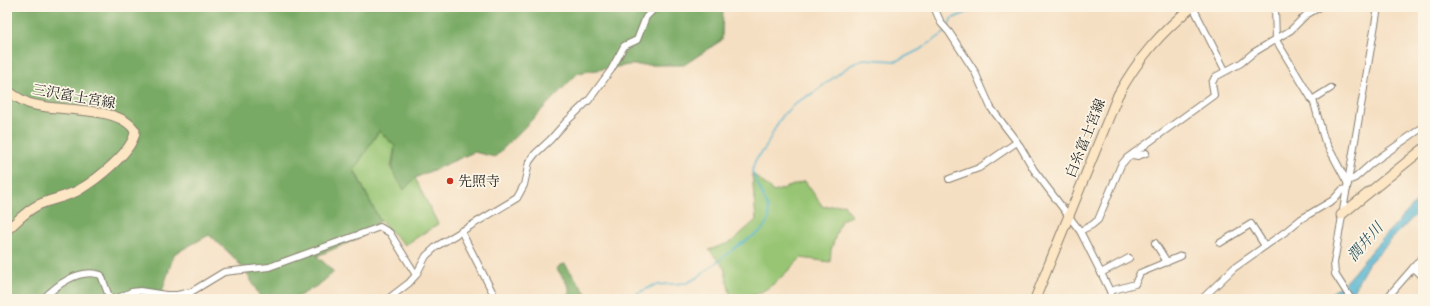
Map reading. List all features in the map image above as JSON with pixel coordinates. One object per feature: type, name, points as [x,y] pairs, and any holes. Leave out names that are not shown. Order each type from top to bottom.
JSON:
[{"type":"main road","name":"白糸富士宮線","points":[[1035,299],[1118,95],[1129,75],[1166,28],[1193,7]]},
{"type":"main road","name":"三沢富士宮線","points":[[7,90],[27,103],[52,109],[98,112],[121,119],[131,124],[135,131],[131,144],[120,157],[92,180],[78,190],[38,205],[7,230]]},
{"type":"main road","points":[[1341,215],[1423,149]]},
{"type":"street","points":[[388,299],[416,275],[426,256],[437,246],[517,198],[524,185],[529,162],[535,154],[589,100],[610,70],[624,46],[636,40],[646,17],[656,7]]},
{"type":"street","points":[[934,7],[941,23],[949,32],[975,72],[991,108],[1017,142],[1034,170],[1080,231],[1112,299]]},
{"type":"street","points":[[1193,7],[1225,70]]},
{"type":"street","points":[[1275,7],[1276,40],[1312,100],[1324,139],[1347,184]]},
{"type":"street","points":[[1080,231],[1092,226],[1098,220],[1122,165],[1132,155],[1214,95],[1212,83],[1215,77],[1225,70],[1241,63],[1253,53],[1276,40],[1291,30],[1306,15],[1320,7]]},
{"type":"street","points":[[1352,299],[1340,284],[1335,274],[1334,263],[1341,215],[1378,7]]},
{"type":"street","points":[[1312,100],[1331,88]]},
{"type":"street","points":[[1202,299],[1234,268],[1301,219],[1333,200],[1347,184],[1372,163],[1423,127]]},
{"type":"street","points":[[949,179],[979,168],[1017,142]]},
{"type":"street","points":[[1132,155],[1138,156],[1146,154]]},
{"type":"street","points":[[1220,243],[1251,224],[1265,246]]},
{"type":"street","points":[[116,299],[131,292],[140,291],[177,295],[191,292],[224,272],[269,266],[380,227],[390,233],[416,275]]},
{"type":"street","points":[[461,231],[496,299]]},
{"type":"street","points":[[1155,243],[1167,262]]},
{"type":"street","points":[[1110,292],[1135,284],[1140,273],[1181,256]]},
{"type":"street","points":[[1386,299],[1414,269],[1423,256]]},
{"type":"street","points":[[1101,273],[1129,258]]},
{"type":"street","points":[[1414,269],[1423,266]]},
{"type":"street","points":[[1414,269],[1423,277]]},
{"type":"street","points":[[43,299],[68,280],[78,276],[96,274],[101,275],[110,299]]},
{"type":"green space","points":[[7,7],[723,7],[722,40],[684,65],[629,65],[578,73],[495,157],[474,152],[415,178],[404,190],[392,170],[395,146],[379,131],[354,170],[380,221],[359,238],[317,256],[334,272],[320,284],[294,299],[261,299],[245,271],[226,250],[209,235],[174,254],[161,295],[162,299],[7,299]]},
{"type":"green space","points":[[379,131],[395,146],[391,168],[404,189],[415,178],[438,224],[405,245],[380,221],[354,169]]},
{"type":"green space","points":[[752,173],[774,192],[805,181],[823,207],[844,204],[851,216],[841,220],[831,250],[830,262],[801,258],[778,280],[762,292],[753,296],[731,299],[724,267],[709,250],[731,242],[756,220]]},
{"type":"green space","points":[[565,264],[590,299],[572,299],[569,294],[569,287],[557,269],[560,265]]},
{"type":"water","points":[[1423,194],[1423,207],[1368,264],[1351,295],[1345,299],[1342,297],[1339,299],[1320,299],[1330,294],[1346,281],[1384,236]]},
{"type":"waterway","points":[[948,29],[951,19],[981,7]]},
{"type":"waterway","points":[[625,299],[655,285],[687,283],[698,277],[736,247],[761,231],[769,219],[768,208],[752,171],[755,161],[766,147],[776,126],[784,114],[797,102],[813,93],[849,66],[863,59],[897,61],[921,49],[946,32]]},
{"type":"place","name":"先照寺","points":[[450,181]]},
{"type":"water label","name":"潤井川","points":[[1365,242]]}]
